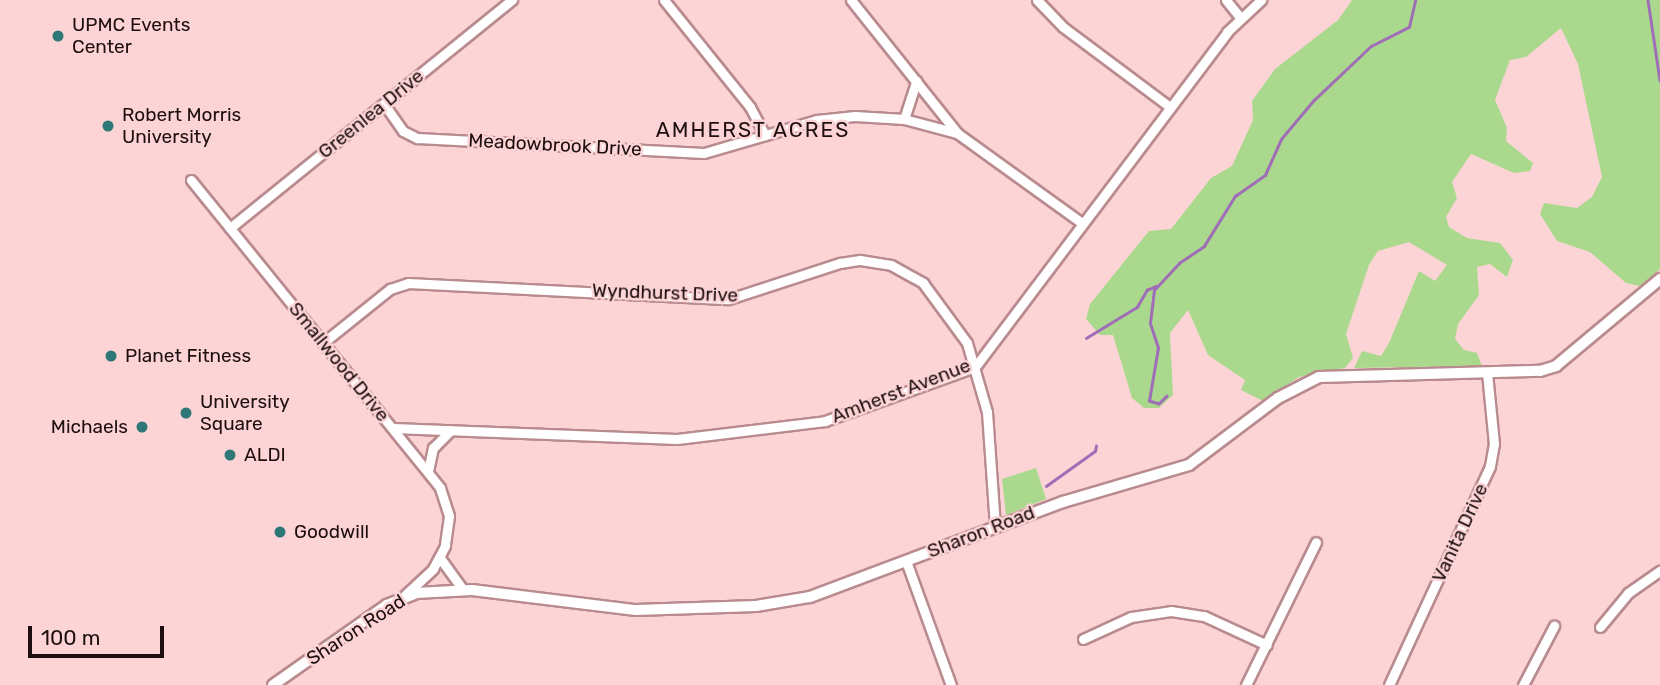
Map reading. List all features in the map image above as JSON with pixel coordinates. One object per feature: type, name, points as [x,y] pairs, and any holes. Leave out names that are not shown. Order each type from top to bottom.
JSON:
[{"type":"street","name":"Greenlea Drive","points":[[230,229],[512,0]]},
{"type":"street","points":[[664,0],[750,107],[765,135]]},
{"type":"street","points":[[851,0],[957,133]]},
{"type":"street","points":[[1037,0],[1063,27],[1170,107]]},
{"type":"street","points":[[1226,0],[1240,17]]},
{"type":"street","name":"Amherst Avenue","points":[[393,428],[665,440],[794,426],[844,415],[975,367],[1240,17],[1261,0]]},
{"type":"street","points":[[904,119],[916,81]]},
{"type":"street","name":"Meadowbrook Drive","points":[[384,104],[403,131],[424,139],[711,153],[829,118],[904,119],[957,133],[1082,223]]},
{"type":"street","name":"Smallwood Drive","points":[[191,180],[440,488],[449,516],[440,558]]},
{"type":"street","name":"Wyndhurst Drive","points":[[324,342],[390,289],[408,283],[729,299],[840,263],[870,261],[902,270],[923,284],[964,337],[987,412],[995,526]]},
{"type":"street","name":"Sharon Road","points":[[273,685],[403,596],[463,590],[636,610],[755,606],[810,597],[995,526],[1189,465],[1278,398],[1320,377],[1540,371],[1556,366],[1660,279]]},
{"type":"street","name":"Vanita Drive","points":[[1389,685],[1490,466],[1493,444],[1487,372]]},
{"type":"street","points":[[428,471],[433,448],[451,430]]},
{"type":"street","points":[[1246,685],[1316,542]]},
{"type":"street","points":[[403,596],[440,558],[463,590]]},
{"type":"street","points":[[906,561],[951,685]]},
{"type":"street","points":[[1600,627],[1628,593],[1660,572]]},
{"type":"street","points":[[1083,639],[1131,617],[1171,611],[1205,616],[1267,645]]},
{"type":"street","points":[[1523,685],[1554,626]]},
{"type":"green space","points":[[1352,0],[1660,0],[1660,269],[1640,286],[1626,283],[1590,252],[1557,241],[1540,214],[1544,203],[1577,208],[1592,197],[1602,177],[1578,64],[1561,28],[1526,57],[1510,60],[1495,100],[1507,128],[1506,141],[1533,163],[1530,171],[1514,173],[1471,154],[1452,182],[1457,198],[1446,217],[1449,227],[1467,238],[1500,243],[1513,260],[1507,277],[1490,264],[1477,267],[1479,295],[1458,324],[1455,339],[1464,350],[1477,353],[1482,366],[1354,368],[1362,351],[1381,356],[1419,271],[1435,281],[1447,265],[1409,242],[1378,251],[1369,265],[1346,334],[1353,358],[1345,368],[1299,377],[1263,401],[1241,390],[1245,380],[1208,355],[1188,310],[1170,333],[1173,395],[1159,408],[1144,408],[1132,398],[1113,335],[1100,335],[1086,319],[1090,304],[1149,231],[1171,229],[1211,178],[1232,166],[1253,120],[1252,101],[1275,69],[1338,20]]},
{"type":"green space","points":[[1036,468],[1046,499],[1006,515],[1002,479]]},
{"type":"waterway","points":[[1167,396],[1159,404],[1149,401],[1158,348],[1150,323],[1154,290],[1179,263],[1204,246],[1235,196],[1265,175],[1281,139],[1313,101],[1371,46],[1409,27],[1415,0]]},
{"type":"waterway","points":[[1648,0],[1660,80]]},
{"type":"waterway","points":[[1086,338],[1137,307],[1147,290],[1156,286]]},
{"type":"waterway","points":[[1046,486],[1095,451],[1096,446]]},
{"type":"place","name":"UPMC Events Center","points":[[58,36]]},
{"type":"place","name":"Robert Morris University","points":[[108,126]]},
{"type":"place","name":"Planet Fitness","points":[[111,356]]},
{"type":"place","name":"University Square","points":[[186,413]]},
{"type":"place","name":"Michaels","points":[[142,427]]},
{"type":"place","name":"ALDI","points":[[230,455]]},
{"type":"place","name":"Goodwill","points":[[280,532]]},
{"type":"district","name":"AMHERST ACRES","points":[[753,130]]}]
